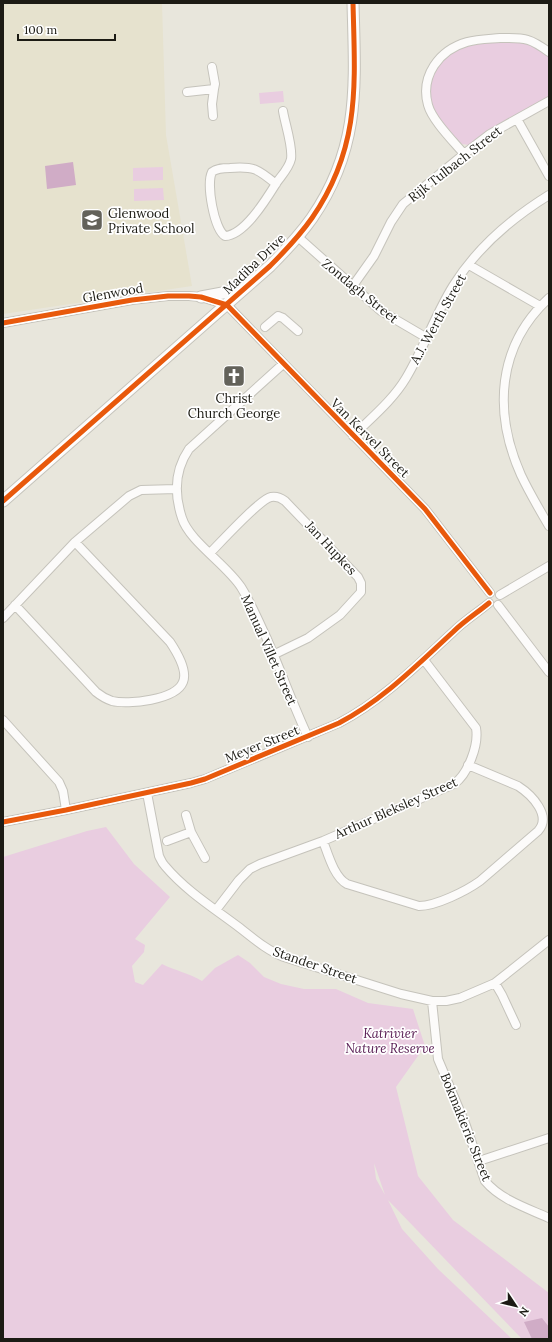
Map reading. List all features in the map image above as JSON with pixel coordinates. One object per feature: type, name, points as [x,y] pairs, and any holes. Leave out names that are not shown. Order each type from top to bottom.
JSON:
[{"type":"street","name":"Madiba Drive","points":[[3,501],[246,288],[298,237],[311,219],[327,194],[338,170],[347,142],[353,104],[355,57],[353,3]]},
{"type":"street","points":[[464,154],[433,116],[428,106],[426,94],[428,74],[438,60],[452,49],[466,42],[489,39],[516,38],[527,40],[538,44],[549,52]]},
{"type":"street","points":[[212,67],[215,84],[212,104],[213,116]]},
{"type":"street","points":[[187,92],[214,89]]},
{"type":"street","name":"Rijk Tulbach Street","points":[[352,286],[374,256],[391,222],[403,204],[490,134],[549,101]]},
{"type":"street","points":[[276,184],[261,171],[245,166],[218,169],[212,172],[209,182],[214,211],[222,234],[225,236],[234,234],[252,218],[264,202],[290,164],[292,153],[283,111]]},
{"type":"street","points":[[517,119],[549,176]]},
{"type":"street","name":"A.J. Werth Street","points":[[353,436],[400,387],[427,338],[452,287],[468,265],[513,219],[549,195]]},
{"type":"street","name":"Zondagh Street","points":[[298,237],[381,312],[427,338]]},
{"type":"street","points":[[468,265],[540,306]]},
{"type":"street","points":[[201,297],[246,288]]},
{"type":"street","name":"Glenwood","points":[[3,323],[155,297],[201,297],[227,305]]},
{"type":"street","points":[[549,298],[540,306],[524,327],[511,354],[505,379],[504,412],[507,435],[520,473],[549,526]]},
{"type":"street","name":"Van Kervel Street","points":[[227,305],[425,509],[490,593]]},
{"type":"street","points":[[265,327],[278,316],[283,318],[298,331]]},
{"type":"street","name":"Manual Villet Street","points":[[283,364],[189,449],[180,466],[176,489],[182,519],[185,526],[241,587],[258,618],[308,737]]},
{"type":"street","points":[[3,618],[75,542],[128,496],[134,492],[151,489],[176,489]]},
{"type":"street","name":"Jan Hupkes","points":[[210,554],[261,503],[272,496],[278,497],[285,501],[358,577],[362,586],[360,595],[340,615],[308,638],[273,655]]},
{"type":"street","points":[[15,605],[96,692],[106,699],[118,702],[134,703],[166,695],[181,686],[184,674],[180,659],[170,642],[75,542]]},
{"type":"street","points":[[500,595],[549,566]]},
{"type":"street","points":[[498,605],[494,606],[489,603],[488,597],[490,593],[497,592],[500,595]]},
{"type":"street","points":[[498,605],[501,601],[500,595]]},
{"type":"street","name":"Meyer Street","points":[[3,822],[147,793],[205,779],[308,737],[356,715],[403,679],[459,626],[489,603]]},
{"type":"street","points":[[498,605],[547,666]]},
{"type":"street","name":"Arthur Bleksley Street","points":[[216,910],[239,880],[250,869],[323,840],[454,784],[464,776],[476,742],[476,728],[424,660]]},
{"type":"street","points":[[3,720],[59,782],[63,791],[66,810]]},
{"type":"street","points":[[323,840],[338,876],[347,884],[419,906],[429,906],[470,888],[538,831],[544,824],[544,818],[538,807],[525,790],[468,765]]},
{"type":"street","name":"Stander Street","points":[[147,793],[161,861],[183,884],[278,955],[401,994],[432,1002],[460,998],[495,983],[549,940]]},
{"type":"street","points":[[186,815],[192,832],[205,858]]},
{"type":"street","points":[[166,841],[192,832]]},
{"type":"street","points":[[495,983],[516,1025]]},
{"type":"street","name":"Bokmakierie Street","points":[[432,1002],[438,1059],[456,1098],[485,1181],[491,1188],[505,1197],[549,1218]]},
{"type":"street","points":[[479,1161],[549,1138]]},
{"type":"shaded area","name":"Glenwood Private School","points":[[162,3],[166,135],[192,286],[3,314],[3,4]]},
{"type":"shaded area","points":[[73,162],[76,185],[47,189],[45,166]]},
{"type":"shaded area","points":[[542,1318],[549,1327],[549,1339],[532,1339],[524,1322]]},
{"type":"green space","points":[[518,42],[534,46],[549,56],[549,96],[495,127],[469,145],[462,144],[446,127],[433,109],[430,99],[430,89],[432,79],[436,71],[441,63],[449,56],[466,46],[485,43]]},
{"type":"green space","points":[[283,91],[284,102],[260,104],[259,93]]},
{"type":"green space","points":[[163,167],[163,180],[133,181],[133,168]]},
{"type":"green space","points":[[163,188],[164,200],[134,201],[134,189]]},
{"type":"green space","name":"Katrivier Nature Reserve","points":[[106,827],[134,864],[170,897],[135,939],[145,945],[144,952],[132,966],[135,982],[143,985],[162,964],[202,981],[215,968],[238,955],[250,963],[264,977],[281,984],[304,989],[336,989],[368,1003],[413,1009],[425,1046],[396,1087],[418,1176],[453,1220],[549,1293],[549,1339],[522,1339],[388,1200],[402,1229],[438,1269],[512,1339],[3,1339],[3,857],[87,831]],"holes":[[[374,1163],[385,1195],[376,1179]]]},
{"type":"cycle path","points":[[3,501],[270,266],[292,243],[312,218],[328,192],[339,166],[347,140],[352,114],[354,88],[353,3]]},
{"type":"cycle path","points":[[3,323],[132,300],[168,296],[201,297],[227,305],[425,509],[490,593]]},
{"type":"cycle path","points":[[3,822],[66,810],[205,779],[339,723],[355,714],[385,693],[462,624],[489,603]]},
{"type":"place","name":"Glenwood Private School","points":[[92,220]]},
{"type":"place","name":"Christ Church George","points":[[234,376]]}]
